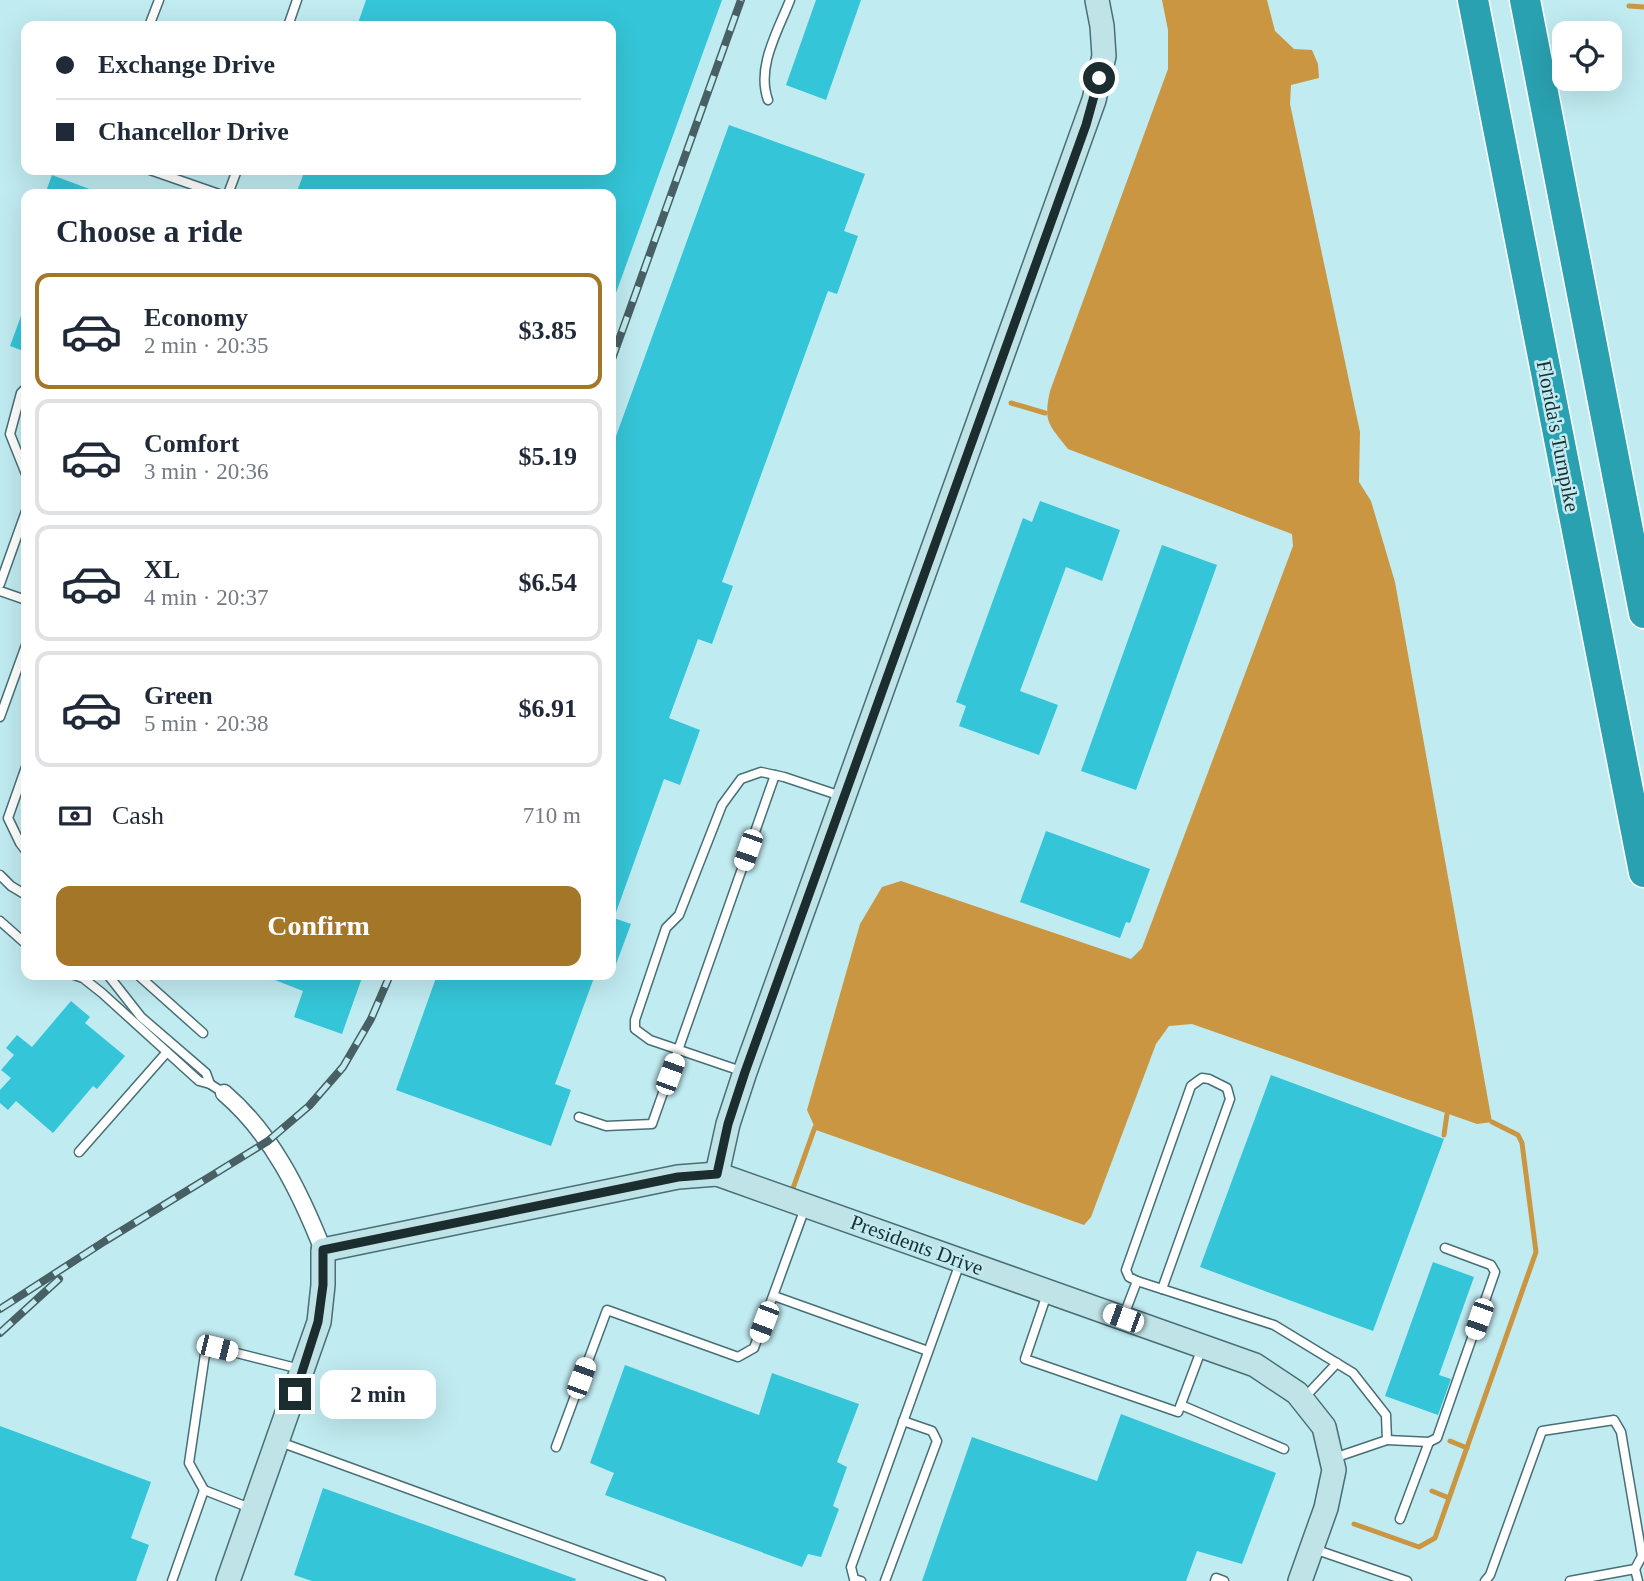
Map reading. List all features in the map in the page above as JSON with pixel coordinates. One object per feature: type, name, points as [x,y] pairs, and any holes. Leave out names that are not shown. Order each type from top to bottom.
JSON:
[{"type":"highway","name":"Florida's Turnpike","points":[[1473,0],[1644,872]]},
{"type":"highway","points":[[1525,0],[1644,613]]},
{"type":"street","points":[[717,1174],[728,1124],[745,1072],[1094,100],[1104,57],[1097,0]]},
{"type":"street","points":[[224,1093],[242,1108],[268,1141],[305,1205],[323,1250],[323,1285],[318,1322],[228,1581]]},
{"type":"street","name":"Presidents Drive","points":[[323,1250],[678,1177],[717,1174],[1255,1365],[1297,1393],[1324,1427],[1335,1469],[1326,1508],[1300,1581]]},
{"type":"lane","points":[[151,21],[159,0]]},
{"type":"lane","points":[[290,21],[297,0]]},
{"type":"lane","points":[[768,100],[764,87],[764,72],[790,0]]},
{"type":"lane","points":[[164,175],[205,189]]},
{"type":"lane","points":[[21,393],[10,434],[21,462]]},
{"type":"lane","points":[[0,584],[21,525]]},
{"type":"lane","points":[[0,591],[21,598]]},
{"type":"lane","points":[[0,717],[21,659]]},
{"type":"lane","points":[[745,1072],[650,1040],[635,1029],[635,1020],[666,928],[679,915],[722,805],[741,779],[761,772],[844,797]]},
{"type":"lane","points":[[579,1117],[607,1126],[652,1124],[775,775]]},
{"type":"lane","points":[[21,781],[8,818],[21,844]]},
{"type":"lane","points":[[0,875],[21,892]]},
{"type":"lane","points":[[0,920],[21,939]]},
{"type":"lane","points":[[82,980],[102,993],[199,1081],[224,1093]]},
{"type":"lane","points":[[112,980],[141,1017],[206,1073],[210,1084]]},
{"type":"lane","points":[[144,980],[203,1033]]},
{"type":"lane","points":[[79,1152],[167,1052]]},
{"type":"lane","points":[[1162,1289],[1230,1099],[1227,1088],[1209,1079],[1202,1078],[1191,1086],[1126,1270],[1129,1277],[1137,1281],[1274,1325],[1353,1373],[1386,1415],[1387,1440]]},
{"type":"lane","points":[[556,1447],[607,1310],[738,1357],[754,1348],[806,1205]]},
{"type":"lane","points":[[1332,1459],[1387,1440],[1429,1442],[1437,1438],[1495,1272],[1491,1265],[1446,1248]]},
{"type":"lane","points":[[861,1581],[854,1578],[851,1567],[961,1261]]},
{"type":"lane","points":[[1123,1318],[1137,1281]]},
{"type":"lane","points":[[1048,1292],[1025,1359],[1178,1412],[1203,1347]]},
{"type":"lane","points":[[774,1296],[928,1351]]},
{"type":"lane","points":[[253,1509],[204,1490],[189,1463],[205,1354],[217,1348],[303,1370]]},
{"type":"lane","points":[[1302,1400],[1337,1363]]},
{"type":"lane","points":[[1181,1405],[1284,1449]]},
{"type":"lane","points":[[1485,1581],[1490,1576],[1542,1431],[1614,1420],[1621,1432],[1642,1556],[1635,1569],[1637,1581]]},
{"type":"lane","points":[[885,1581],[937,1441],[932,1431],[903,1421]]},
{"type":"lane","points":[[277,1441],[661,1581]]},
{"type":"lane","points":[[1400,1519],[1429,1442]]},
{"type":"lane","points":[[172,1581],[204,1490]]},
{"type":"lane","points":[[1312,1548],[1407,1581]]},
{"type":"lane","points":[[1570,1581],[1635,1569]]},
{"type":"lane","points":[[1215,1581],[1216,1578],[1224,1581]]},
{"type":"shaded area","points":[[1162,0],[1267,0],[1275,31],[1294,49],[1312,50],[1318,64],[1319,78],[1291,85],[1290,104],[1360,432],[1359,482],[1371,501],[1395,582],[1492,1122],[1477,1124],[1192,1024],[1169,1026],[1156,1044],[1091,1217],[1084,1225],[816,1130],[807,1110],[860,924],[882,887],[901,881],[1131,959],[1142,948],[1293,546],[1292,534],[1068,449],[1049,423],[1047,410],[1050,391],[1168,69],[1168,30]]},
{"type":"building","points":[[366,0],[722,0],[616,293],[616,189],[298,189],[303,175],[616,175],[616,21],[359,21]]},
{"type":"building","points":[[816,0],[861,0],[826,100],[786,85]]},
{"type":"building","points":[[729,125],[865,174],[844,231],[858,236],[837,294],[828,291],[722,582],[733,586],[712,644],[698,639],[669,718],[700,730],[680,785],[664,779],[616,912],[616,436]]},
{"type":"building","points":[[52,175],[89,189],[47,189]]},
{"type":"building","points":[[21,316],[21,350],[10,346]]},
{"type":"building","points":[[1040,501],[1120,530],[1102,581],[1066,567],[1020,691],[1058,705],[1039,755],[959,726],[966,706],[956,702],[1023,518],[1032,522]]},
{"type":"building","points":[[1162,545],[1217,565],[1136,790],[1081,771]]},
{"type":"building","points":[[1046,831],[1150,869],[1130,923],[1126,922],[1120,938],[1020,902]]},
{"type":"building","points":[[616,919],[631,924],[616,964]]},
{"type":"building","points":[[275,980],[361,980],[342,1034],[294,1017],[303,991]]},
{"type":"building","points":[[435,980],[593,980],[555,1084],[571,1090],[551,1146],[396,1090]]},
{"type":"building","points":[[71,1001],[90,1017],[85,1023],[125,1056],[97,1089],[93,1086],[53,1133],[16,1101],[8,1110],[0,1103],[0,1090],[11,1078],[1,1070],[14,1055],[6,1048],[17,1035],[32,1047]]},
{"type":"building","points":[[1271,1075],[1444,1139],[1373,1331],[1200,1267]]},
{"type":"building","points":[[1433,1262],[1474,1277],[1439,1375],[1451,1379],[1438,1415],[1385,1396]]},
{"type":"building","points":[[625,1365],[759,1415],[772,1373],[859,1404],[837,1462],[847,1467],[833,1506],[839,1509],[821,1557],[808,1554],[802,1567],[605,1495],[614,1473],[590,1463]]},
{"type":"building","points":[[1121,1414],[1276,1473],[1242,1564],[1197,1551],[1186,1581],[922,1581],[972,1437],[1097,1481]]},
{"type":"building","points":[[0,1426],[151,1482],[131,1538],[149,1545],[136,1581],[0,1581]]},
{"type":"building","points":[[323,1488],[576,1579],[312,1581],[294,1575]]},
{"type":"waterway","points":[[1629,6],[1644,7]]},
{"type":"waterway","points":[[1011,403],[1045,413]]},
{"type":"waterway","points":[[1444,1135],[1447,1114]]},
{"type":"waterway","points":[[1354,1524],[1419,1547],[1435,1538],[1536,1252],[1522,1143],[1518,1135],[1492,1122]]},
{"type":"waterway","points":[[792,1191],[815,1127]]},
{"type":"waterway","points":[[1450,1441],[1467,1448]]},
{"type":"waterway","points":[[1432,1491],[1449,1498]]},
{"type":"railway","points":[[616,348],[741,0]]},
{"type":"railway","points":[[0,1309],[268,1141],[309,1106],[343,1067],[371,1019],[388,980]]},
{"type":"railway","points":[[0,1333],[59,1279]]},
{"type":"route","points":[[295,1394],[318,1322],[323,1285],[323,1250],[678,1177],[717,1174],[728,1124],[745,1072],[1086,125],[1099,78]]}]
